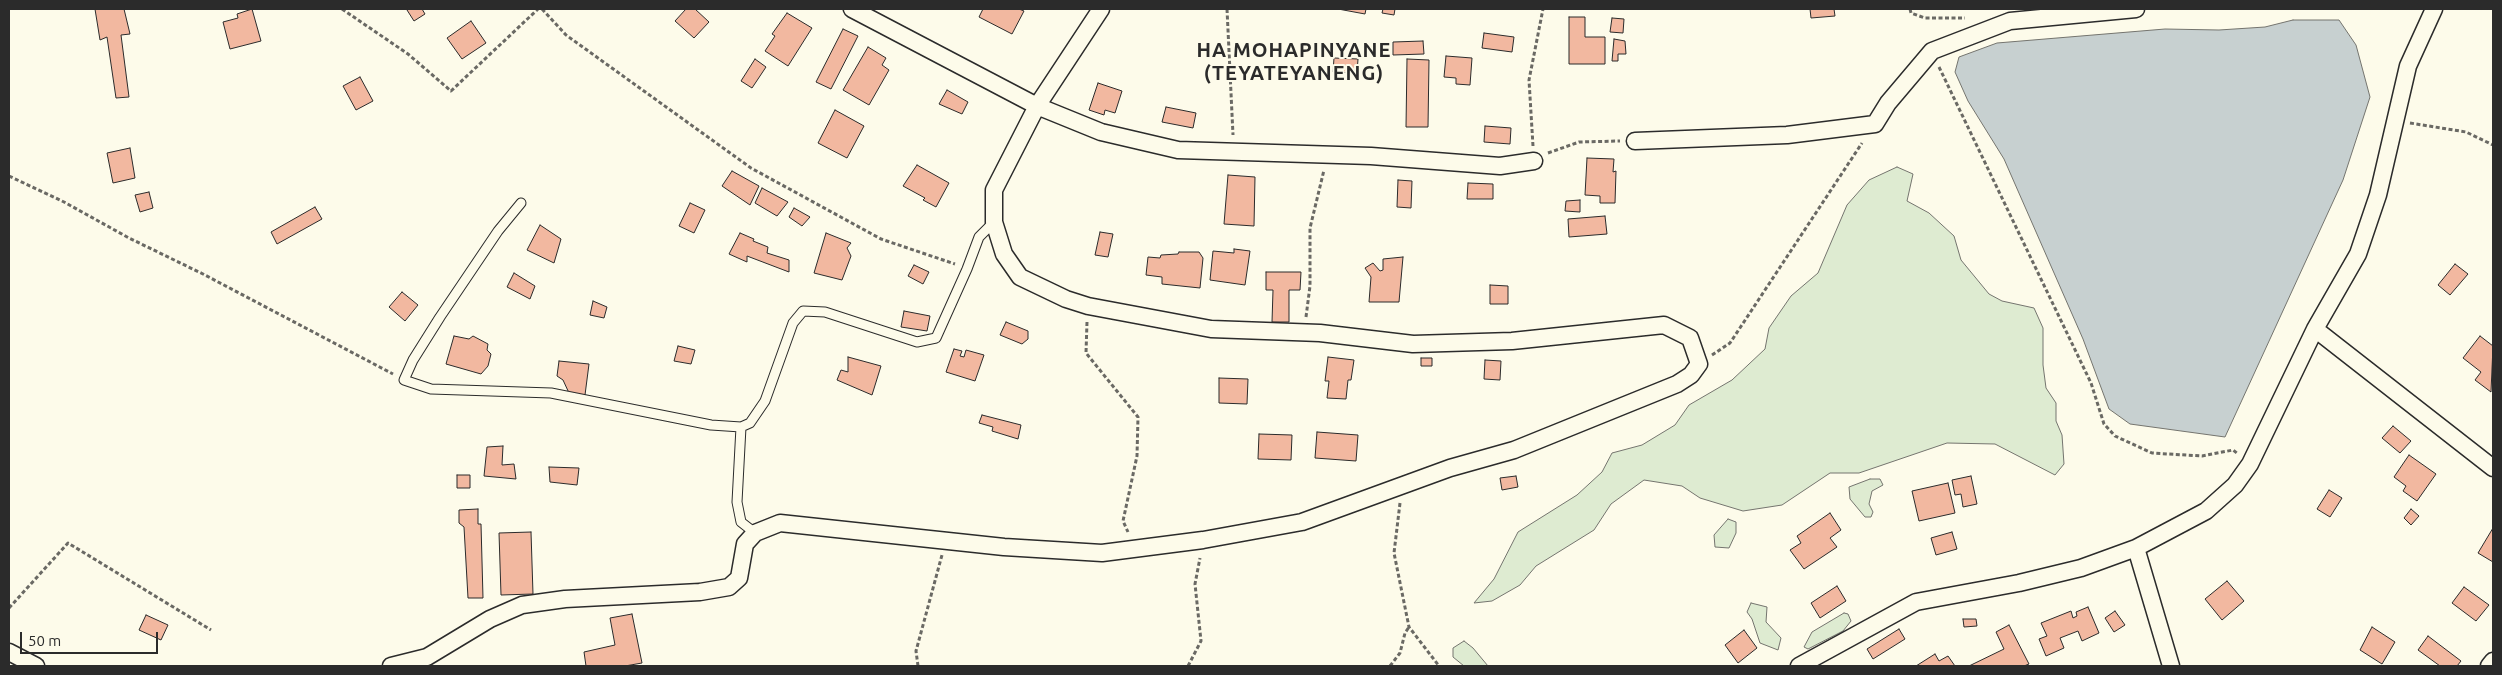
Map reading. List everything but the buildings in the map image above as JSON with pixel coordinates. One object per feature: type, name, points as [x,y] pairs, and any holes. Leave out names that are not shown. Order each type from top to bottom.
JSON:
[{"type":"street","points":[[852,9],[1037,106],[1102,132],[1178,150],[1328,155],[1500,166],[1534,161]]},
{"type":"street","points":[[391,666],[427,657],[490,619],[522,605],[565,599],[700,592],[729,587],[739,578],[745,544],[755,533],[780,523],[946,540],[1102,553],[1203,540],[1302,522],[1450,468],[1514,450],[1677,384],[1691,375],[1699,364],[1690,338],[1664,325],[1512,341],[1412,344],[1320,333],[1211,330],[1088,306],[1066,299],[1020,277],[1004,254],[994,222],[994,190],[1037,106],[1101,9]]},
{"type":"street","points":[[1635,141],[1788,135],[1875,124],[1888,102],[1932,51],[2010,21],[2136,9]]},
{"type":"street","points":[[1799,666],[1916,602],[2019,583],[2081,568],[2136,548],[2206,511],[2235,485],[2250,464],[2315,329],[2358,254],[2378,195],[2408,66],[2434,9]]},
{"type":"street","points":[[2315,329],[2493,468]]},
{"type":"street","points":[[2136,548],[2171,666]]},
{"type":"street","points":[[9,652],[36,666]]},
{"type":"street","points":[[2489,666],[2493,661]]},
{"type":"lane","points":[[521,204],[498,231],[445,310],[413,360],[404,380],[431,389],[551,393],[710,425],[741,428],[750,423],[765,401],[792,323],[803,310],[825,312],[917,342],[936,338],[979,237],[994,222]]},
{"type":"lane","points":[[741,428],[737,502],[741,522],[755,533]]},
{"type":"path","points":[[342,9],[408,54],[451,91],[538,9]]},
{"type":"path","points":[[542,9],[566,35],[752,168],[882,239],[967,269]]},
{"type":"path","points":[[1227,9],[1234,153]]},
{"type":"path","points":[[1542,9],[1529,80],[1534,161],[1558,148],[1579,142],[1635,141]]},
{"type":"path","points":[[1910,9],[1911,13],[1926,18],[1969,18]]},
{"type":"path","points":[[1932,51],[2091,383],[2104,424],[2115,436],[2152,453],[2202,456],[2233,450],[2250,464]]},
{"type":"path","points":[[2394,121],[2466,132],[2493,145]]},
{"type":"path","points":[[1699,364],[1730,343],[1875,124]]},
{"type":"path","points":[[1320,333],[1306,319],[1310,286],[1310,228],[1328,155]]},
{"type":"path","points":[[9,176],[64,202],[128,238],[203,274],[404,380]]},
{"type":"path","points":[[1088,306],[1086,353],[1138,417],[1137,456],[1123,521],[1136,549]]},
{"type":"path","points":[[1402,485],[1394,553],[1410,627],[1439,666]]},
{"type":"path","points":[[918,666],[916,650],[946,540]]},
{"type":"path","points":[[1188,666],[1201,641],[1195,584],[1203,540]]},
{"type":"path","points":[[9,608],[68,543],[211,630]]},
{"type":"path","points":[[1390,666],[1400,653],[1405,633],[1410,627]]},
{"type":"green space","points":[[1897,167],[1913,174],[1907,201],[1929,213],[1954,236],[1961,260],[1989,294],[2002,301],[2034,308],[2043,328],[2043,365],[2046,388],[2056,403],[2056,421],[2062,435],[2064,464],[2055,475],[1995,444],[1947,443],[1859,473],[1830,473],[1782,505],[1743,511],[1700,498],[1682,486],[1644,480],[1611,504],[1594,530],[1536,566],[1520,585],[1492,601],[1474,603],[1494,579],[1518,532],[1577,495],[1602,472],[1612,453],[1642,445],[1675,425],[1689,405],[1732,380],[1765,349],[1769,328],[1791,296],[1818,273],[1847,205],[1869,180]]},
{"type":"green space","points":[[1870,479],[1880,479],[1883,485],[1872,491],[1869,504],[1873,512],[1871,517],[1865,517],[1850,499],[1849,487]]},
{"type":"green space","points":[[1728,519],[1736,522],[1736,533],[1729,548],[1715,547],[1714,535]]},
{"type":"green space","points":[[1751,603],[1767,607],[1766,622],[1781,638],[1778,650],[1760,643],[1752,619],[1747,612]]},
{"type":"green space","points":[[1844,613],[1848,614],[1851,621],[1843,631],[1808,649],[1804,647],[1812,632]]},
{"type":"green space","points":[[1464,641],[1473,648],[1488,666],[1464,666],[1453,657],[1453,648]]},
{"type":"shaded area","points":[[2293,20],[2339,20],[2356,45],[2370,97],[2343,180],[2225,437],[2130,424],[2109,409],[2083,339],[2004,159],[1968,101],[1955,72],[1959,57],[1997,43],[2165,29],[2219,30],[2265,27]]},
{"type":"district","name":"HA MOHAPINYANE (TEYATEYANENG)","points":[[1294,62]]}]
